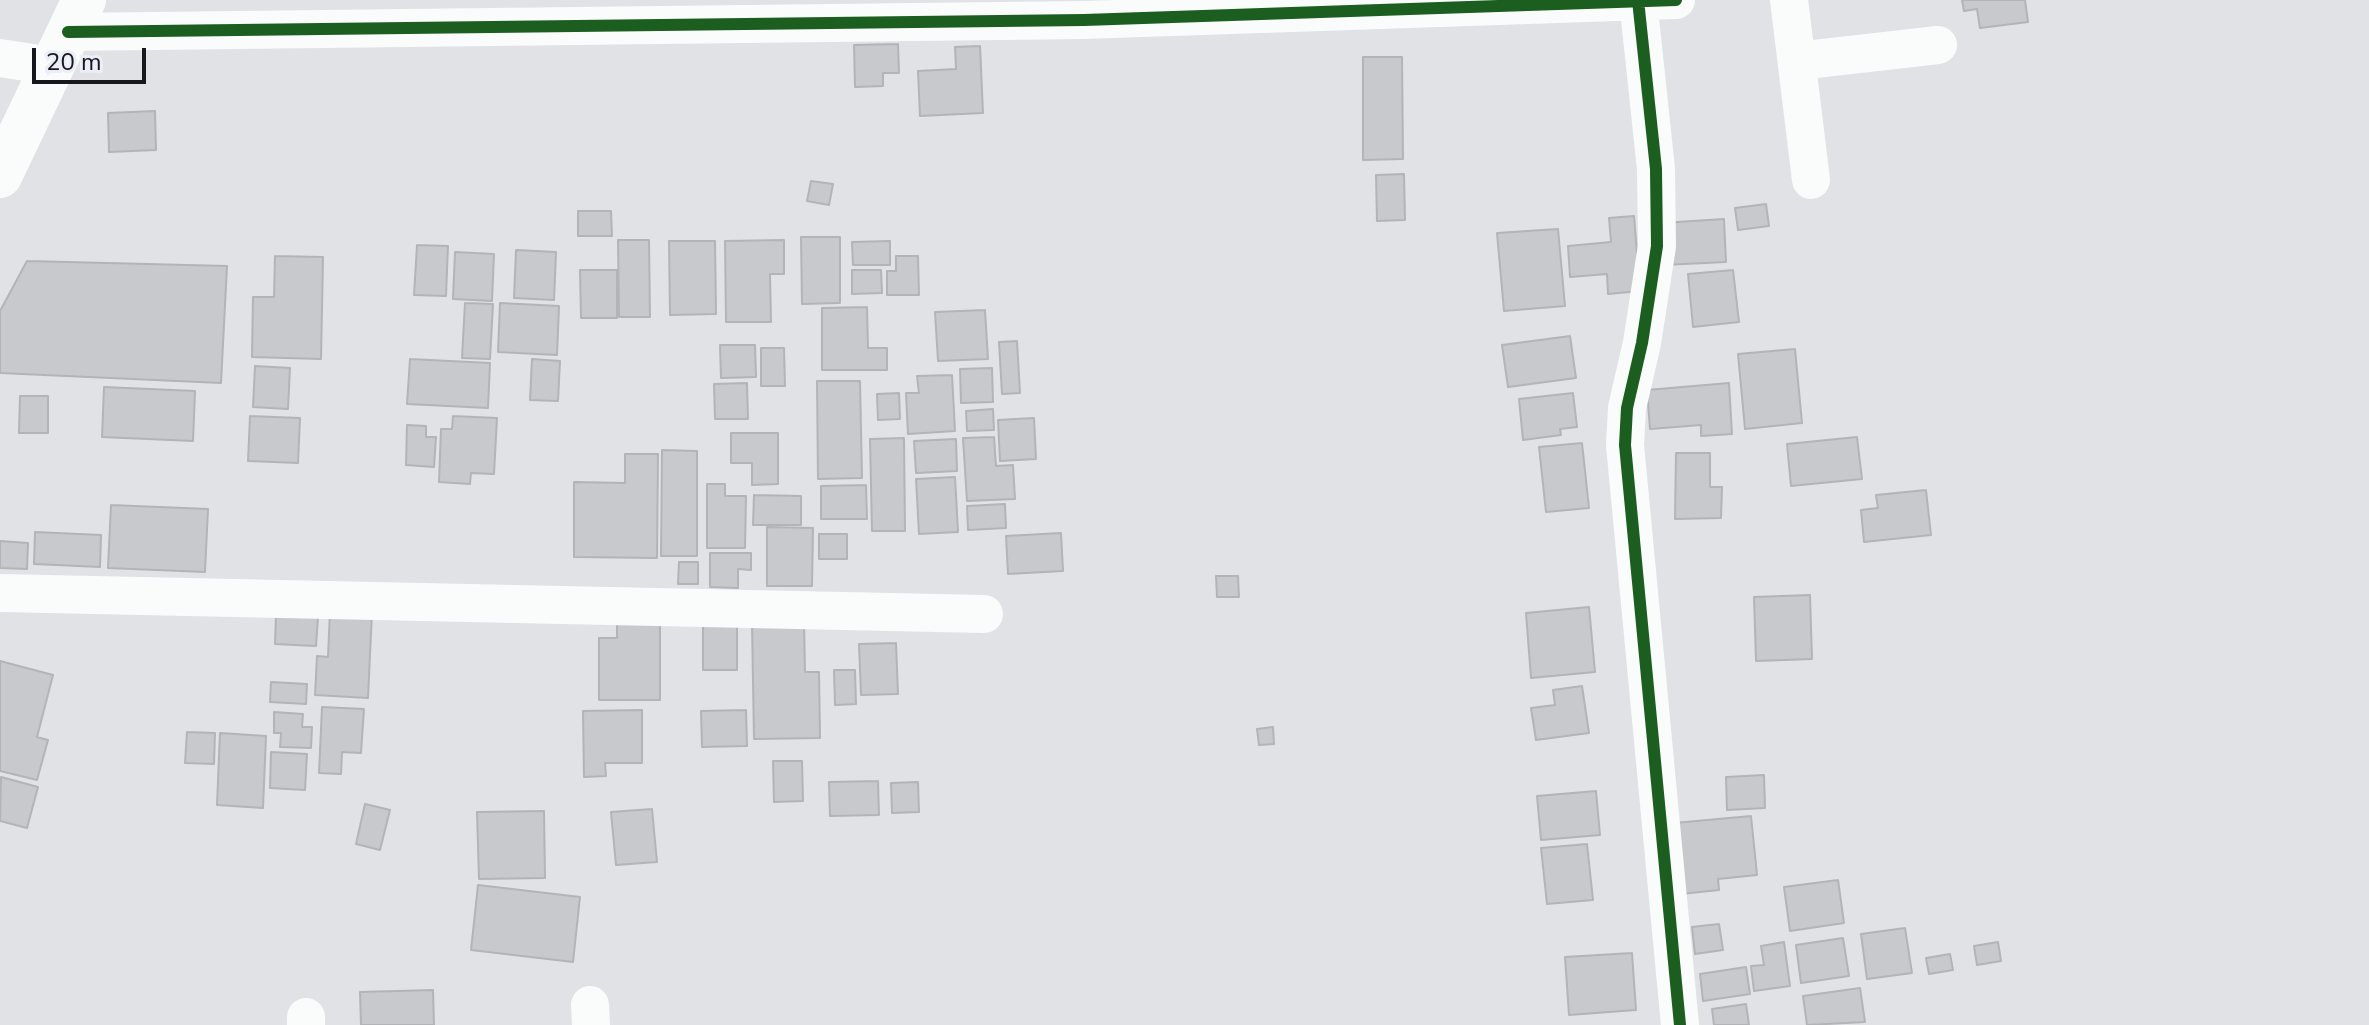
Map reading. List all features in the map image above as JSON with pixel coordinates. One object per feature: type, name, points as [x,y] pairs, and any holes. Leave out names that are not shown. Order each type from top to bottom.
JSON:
[{"type":"highway","points":[[0,176],[68,33]]},
{"type":"street","points":[[0,58],[68,33],[228,15],[1084,20],[1676,0]]},
{"type":"street","points":[[1789,0],[1811,180]]},
{"type":"street","points":[[1638,1],[1656,169],[1657,246],[1642,343],[1627,408],[1625,445],[1680,1025]]},
{"type":"street","points":[[1797,61],[1938,45]]},
{"type":"street","points":[[0,593],[984,614]]},
{"type":"building","points":[[1962,0],[2025,0],[2028,22],[1980,28],[1977,9],[1964,11]]},
{"type":"building","points":[[898,44],[899,73],[883,73],[883,86],[855,87],[854,45]]},
{"type":"building","points":[[980,46],[983,113],[920,116],[918,71],[956,69],[955,47]]},
{"type":"building","points":[[1363,57],[1402,57],[1403,159],[1363,160]]},
{"type":"building","points":[[155,111],[156,150],[109,152],[108,113]]},
{"type":"building","points":[[1404,174],[1405,220],[1377,221],[1376,175]]},
{"type":"building","points":[[811,181],[833,184],[829,205],[807,201]]},
{"type":"building","points":[[1766,204],[1769,226],[1738,230],[1735,208]]},
{"type":"building","points":[[578,211],[611,211],[612,236],[578,236]]},
{"type":"building","points":[[1634,216],[1640,291],[1608,294],[1607,274],[1570,277],[1568,246],[1611,242],[1609,218]]},
{"type":"building","points":[[1724,219],[1726,262],[1663,265],[1661,223]]},
{"type":"building","points":[[1558,229],[1565,306],[1504,311],[1497,233]]},
{"type":"building","points":[[801,237],[840,237],[840,303],[802,304]]},
{"type":"building","points":[[618,240],[649,240],[650,317],[619,317]]},
{"type":"building","points":[[784,240],[784,274],[770,274],[771,322],[726,322],[725,241]]},
{"type":"building","points":[[669,241],[715,241],[716,314],[670,315]]},
{"type":"building","points":[[890,241],[890,265],[853,265],[852,242]]},
{"type":"building","points":[[417,245],[448,246],[446,296],[414,295]]},
{"type":"building","points":[[516,250],[556,252],[554,300],[514,298]]},
{"type":"building","points":[[455,252],[494,254],[492,301],[453,299]]},
{"type":"building","points":[[275,256],[323,257],[321,359],[252,357],[253,297],[274,297]]},
{"type":"building","points":[[896,256],[918,256],[919,295],[887,295],[887,271],[896,271]]},
{"type":"building","points":[[27,261],[227,266],[221,383],[0,373],[0,311]]},
{"type":"building","points":[[580,270],[617,270],[617,318],[581,318]]},
{"type":"building","points":[[852,270],[881,270],[882,293],[852,294]]},
{"type":"building","points":[[1733,270],[1739,322],[1693,327],[1688,274]]},
{"type":"building","points":[[465,303],[493,304],[490,359],[462,358]]},
{"type":"building","points":[[500,303],[559,306],[557,355],[498,352]]},
{"type":"building","points":[[867,307],[868,348],[887,348],[887,370],[822,370],[822,308]]},
{"type":"building","points":[[985,310],[988,359],[938,361],[935,312]]},
{"type":"building","points":[[1570,336],[1576,378],[1508,387],[1502,345]]},
{"type":"building","points":[[1017,341],[1020,393],[1002,394],[999,342]]},
{"type":"building","points":[[720,345],[755,345],[756,377],[721,378]]},
{"type":"building","points":[[761,348],[784,348],[785,386],[761,386]]},
{"type":"building","points":[[1795,349],[1802,423],[1745,429],[1738,354]]},
{"type":"building","points":[[410,359],[490,363],[488,408],[407,404]]},
{"type":"building","points":[[532,359],[560,361],[558,401],[530,400]]},
{"type":"building","points":[[255,366],[290,368],[288,409],[253,407]]},
{"type":"building","points":[[992,368],[993,402],[961,403],[960,369]]},
{"type":"building","points":[[952,375],[955,431],[908,434],[906,393],[919,393],[917,376]]},
{"type":"building","points":[[817,381],[860,381],[862,478],[818,479]]},
{"type":"building","points":[[747,383],[748,419],[715,419],[714,384]]},
{"type":"building","points":[[1729,383],[1732,434],[1701,436],[1701,425],[1650,429],[1647,390]]},
{"type":"building","points":[[104,387],[195,391],[193,441],[102,437]]},
{"type":"building","points":[[899,393],[900,419],[878,420],[877,394]]},
{"type":"building","points":[[1573,393],[1577,427],[1560,429],[1561,435],[1523,440],[1519,399]]},
{"type":"building","points":[[20,396],[48,396],[48,433],[19,433]]},
{"type":"building","points":[[993,409],[994,430],[967,431],[966,411]]},
{"type":"building","points":[[250,416],[300,418],[298,463],[248,461]]},
{"type":"building","points":[[453,416],[497,418],[494,474],[471,473],[470,484],[439,482],[441,429],[452,429]]},
{"type":"building","points":[[1034,418],[1036,459],[1000,461],[998,420]]},
{"type":"building","points":[[407,425],[426,426],[426,437],[436,437],[434,467],[406,465]]},
{"type":"building","points":[[731,433],[778,433],[778,484],[752,485],[752,463],[731,463]]},
{"type":"building","points":[[994,437],[996,466],[1013,465],[1015,499],[967,501],[963,438]]},
{"type":"building","points":[[1857,437],[1862,479],[1791,486],[1787,444]]},
{"type":"building","points":[[904,438],[905,531],[872,531],[870,439]]},
{"type":"building","points":[[956,439],[957,471],[916,473],[914,441]]},
{"type":"building","points":[[1582,443],[1589,508],[1546,512],[1539,447]]},
{"type":"building","points":[[662,450],[697,451],[697,556],[661,556]]},
{"type":"building","points":[[1676,453],[1710,453],[1710,487],[1722,487],[1721,518],[1675,519]]},
{"type":"building","points":[[625,454],[658,454],[657,558],[574,557],[574,482],[625,483]]},
{"type":"building","points":[[955,477],[958,532],[919,534],[916,479]]},
{"type":"building","points":[[707,484],[725,484],[725,496],[746,496],[745,548],[707,548]]},
{"type":"building","points":[[866,485],[867,519],[821,519],[821,486]]},
{"type":"building","points":[[1926,490],[1931,535],[1864,542],[1861,510],[1878,508],[1876,495]]},
{"type":"building","points":[[754,495],[801,496],[801,525],[753,525]]},
{"type":"building","points":[[1005,504],[1006,528],[968,530],[967,506]]},
{"type":"building","points":[[111,505],[208,509],[205,572],[108,568]]},
{"type":"building","points":[[767,527],[813,528],[812,586],[767,586]]},
{"type":"building","points":[[35,532],[101,535],[100,567],[34,564]]},
{"type":"building","points":[[1061,533],[1063,571],[1008,574],[1006,536]]},
{"type":"building","points":[[819,534],[847,534],[847,559],[819,559]]},
{"type":"building","points":[[0,541],[28,543],[27,569],[0,568]]},
{"type":"building","points":[[710,553],[751,553],[751,570],[738,569],[738,588],[710,587]]},
{"type":"building","points":[[679,562],[698,562],[698,584],[678,584]]},
{"type":"building","points":[[1216,576],[1238,576],[1239,597],[1217,597]]},
{"type":"building","points":[[1810,595],[1812,659],[1756,661],[1754,597]]},
{"type":"building","points":[[1589,607],[1595,672],[1531,678],[1526,613]]},
{"type":"building","points":[[330,610],[372,612],[368,698],[315,695],[317,656],[328,657]]},
{"type":"building","points":[[276,615],[318,617],[316,646],[275,644]]},
{"type":"building","points":[[617,621],[660,621],[660,700],[599,700],[599,638],[617,638]]},
{"type":"building","points":[[703,622],[737,622],[737,670],[703,670]]},
{"type":"building","points":[[804,622],[805,672],[819,672],[820,738],[754,739],[752,623]]},
{"type":"building","points":[[896,643],[898,694],[861,695],[859,644]]},
{"type":"building","points":[[0,661],[53,675],[37,737],[48,740],[37,780],[0,771]]},
{"type":"building","points":[[834,670],[855,670],[856,704],[835,705]]},
{"type":"building","points":[[271,682],[307,684],[306,704],[270,702]]},
{"type":"building","points":[[1582,686],[1589,733],[1536,740],[1531,708],[1555,705],[1553,690]]},
{"type":"building","points":[[322,707],[364,709],[361,753],[342,752],[341,774],[319,773]]},
{"type":"building","points":[[642,710],[642,763],[605,763],[606,776],[584,777],[583,711]]},
{"type":"building","points":[[746,710],[747,746],[702,747],[701,711]]},
{"type":"building","points":[[274,712],[303,714],[302,727],[312,727],[311,748],[280,747],[281,733],[274,733]]},
{"type":"building","points":[[1273,727],[1274,744],[1259,745],[1257,729]]},
{"type":"building","points":[[187,732],[215,733],[214,764],[185,763]]},
{"type":"building","points":[[220,733],[266,736],[263,808],[217,805]]},
{"type":"building","points":[[271,752],[307,754],[305,790],[270,788]]},
{"type":"building","points":[[773,761],[802,761],[803,801],[774,802]]},
{"type":"building","points":[[1764,775],[1765,808],[1727,810],[1726,777]]},
{"type":"building","points":[[1,777],[38,787],[27,828],[0,821]]},
{"type":"building","points":[[878,781],[879,815],[830,816],[829,782]]},
{"type":"building","points":[[918,782],[919,812],[892,813],[891,783]]},
{"type":"building","points":[[1596,791],[1600,835],[1541,840],[1537,796]]},
{"type":"building","points":[[365,804],[390,810],[380,850],[356,844]]},
{"type":"building","points":[[652,809],[657,862],[616,865],[611,812]]},
{"type":"building","points":[[544,811],[545,878],[479,879],[477,812]]},
{"type":"building","points":[[1751,816],[1757,875],[1718,879],[1719,890],[1681,894],[1674,823]]},
{"type":"building","points":[[1587,844],[1593,900],[1547,904],[1541,848]]},
{"type":"building","points":[[1838,880],[1844,923],[1790,931],[1784,887]]},
{"type":"building","points":[[478,885],[580,897],[573,962],[471,950]]},
{"type":"building","points":[[1719,924],[1723,950],[1695,954],[1692,927]]},
{"type":"building","points":[[1905,928],[1912,973],[1867,979],[1861,934]]},
{"type":"building","points":[[1843,938],[1849,976],[1801,983],[1796,945]]},
{"type":"building","points":[[1784,942],[1790,986],[1754,991],[1751,966],[1764,965],[1761,946]]},
{"type":"building","points":[[1998,942],[2001,961],[1977,965],[1974,946]]},
{"type":"building","points":[[1632,953],[1636,1010],[1569,1015],[1565,957]]},
{"type":"building","points":[[1950,954],[1953,970],[1929,974],[1926,958]]},
{"type":"building","points":[[1746,967],[1750,994],[1703,1001],[1700,974]]},
{"type":"building","points":[[1860,988],[1865,1022],[1807,1025],[1803,996]]},
{"type":"building","points":[[433,990],[434,1025],[361,1025],[360,992]]},
{"type":"building","points":[[1746,1004],[1749,1025],[1714,1025],[1712,1009]]},
{"type":"cycle path","points":[[1638,0],[1656,169],[1657,246],[1642,343],[1627,408],[1625,445],[1680,1025]]},
{"type":"cycle path","points":[[68,32],[1084,20],[1676,0]]}]
